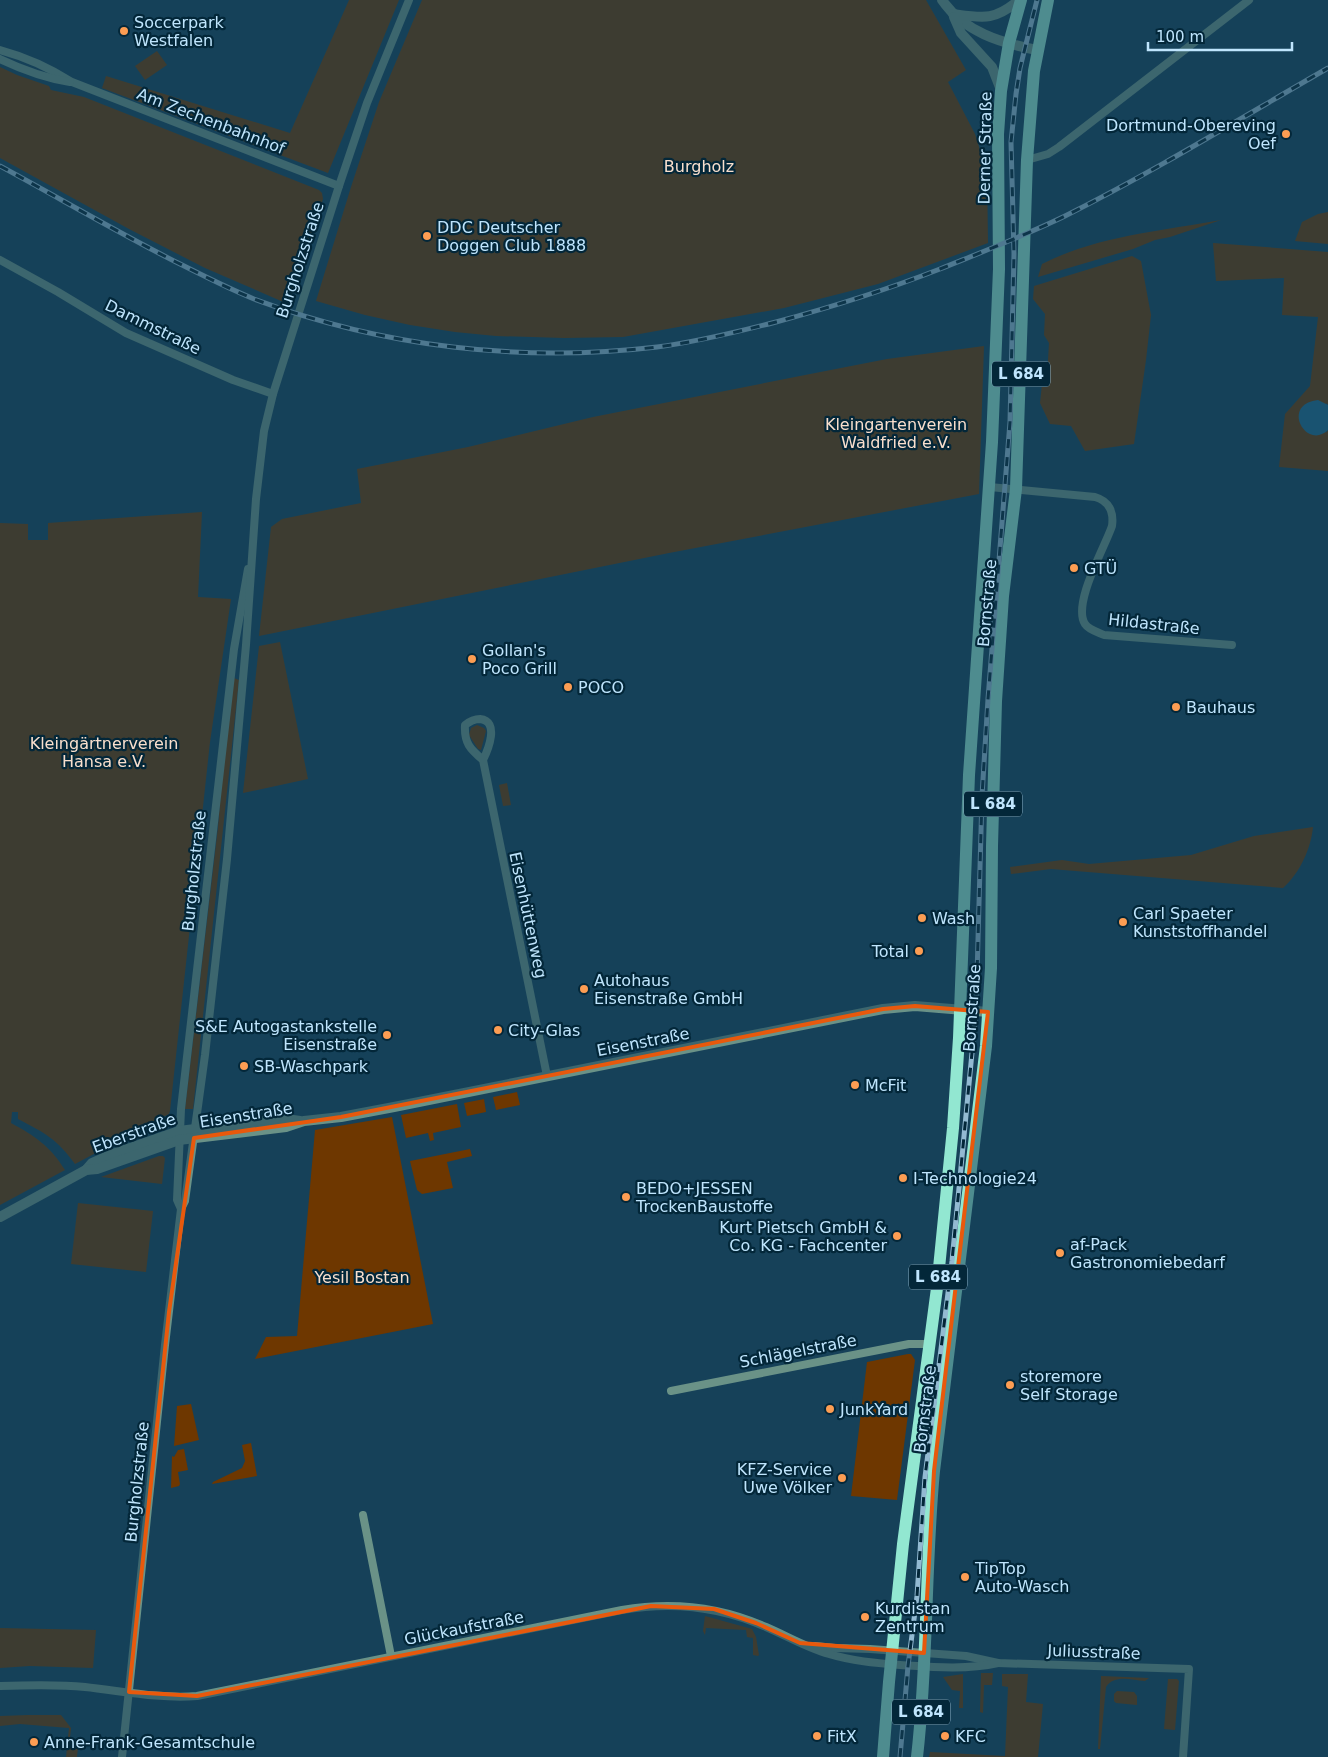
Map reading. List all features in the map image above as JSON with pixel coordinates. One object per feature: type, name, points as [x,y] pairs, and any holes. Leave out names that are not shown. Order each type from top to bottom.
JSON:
[{"type":"main road","name":"Derner Straße","points":[[999,269],[998,134],[1001,91],[1009,44],[1020,0]]},
{"type":"main road","name":"L 684","points":[[1027,160],[1037,50],[1048,0]]},
{"type":"main road","name":"Bornstraße","points":[[917,1757],[924,1667],[929,1523],[934,1471],[986,1046],[991,968],[992,819],[996,701],[1003,596],[1016,489],[1027,160]]},
{"type":"main road","name":"Bornstraße","points":[[883,1757],[903,1544],[945,1214],[960,1009],[969,775],[990,487],[999,269]]},
{"type":"street","name":"Burgholzstraße","points":[[122,1757],[165,1345],[181,1210],[185,1201],[194,1133],[227,859],[250,605],[262,445],[273,394],[339,186],[367,103],[409,0]]},
{"type":"street","points":[[942,0],[961,32],[992,67],[1001,91]]},
{"type":"street","points":[[952,14],[983,18],[993,16],[1020,0]]},
{"type":"street","points":[[1027,160],[1048,154],[1059,147],[1248,0]]},
{"type":"street","points":[[952,14],[973,30],[1009,44],[1037,50]]},
{"type":"street","name":"Am Zechenbahnhof","points":[[0,50],[56,71],[72,82],[339,186]]},
{"type":"street","name":"Am Zechenbahnhof","points":[[0,59],[48,79],[72,82]]},
{"type":"street","name":"Dammstraße","points":[[0,260],[126,333],[233,380],[273,394]]},
{"type":"street","name":"Hildastraße","points":[[990,487],[1095,497],[1102,499],[1110,509],[1113,518],[1112,526],[1082,601],[1082,617],[1085,624],[1091,630],[1104,635],[1232,646]]},
{"type":"street","name":"Burgholzstraße","points":[[181,1210],[178,1200],[179,1136],[225,724],[241,604],[254,538]]},
{"type":"street","points":[[241,604],[250,605]]},
{"type":"street","name":"Eisenhüttenweg","points":[[483,760],[490,747],[491,731],[489,723],[484,720],[471,720],[465,725],[465,738],[471,750],[483,760],[547,1076]]},
{"type":"street","name":"Eisenstraße","points":[[194,1133],[277,1119],[304,1121],[351,1115],[890,1008],[915,1006],[988,1012]]},
{"type":"street","name":"Eberstraße","points":[[0,1216],[86,1170],[97,1169],[179,1136],[194,1133]]},
{"type":"street","name":"Schlägelstraße","points":[[671,1391],[902,1345],[914,1343],[929,1344]]},
{"type":"street","points":[[363,1515],[391,1656]]},
{"type":"street","name":"Glückaufstraße","points":[[0,1686],[45,1684],[164,1696],[197,1696],[622,1610],[668,1605],[714,1609],[756,1623],[827,1654],[856,1661],[891,1664]]},
{"type":"street","name":"Glückaufstraße","points":[[800,1643],[835,1648],[892,1651]]},
{"type":"street","name":"Juliusstraße","points":[[892,1651],[966,1656],[998,1663],[1188,1669],[1184,1757]]},
{"type":"street","name":"Juliusstraße","points":[[891,1664],[924,1667],[982,1666],[998,1663]]},
{"type":"highlighted area","points":[[915,1006],[988,1012],[934,1471],[924,1653],[800,1643],[756,1623],[714,1609],[651,1606],[197,1696],[129,1692],[169,1312],[194,1138],[341,1117],[883,1009]]},
{"type":"green space","points":[[349,0],[399,0],[328,173],[102,88],[106,76],[290,133]]},
{"type":"green space","name":"Burgholz","points":[[422,0],[926,0],[966,70],[948,82],[975,134],[987,172],[988,243],[878,284],[784,308],[623,337],[496,336],[455,332],[365,315],[316,301],[379,102]]},
{"type":"green space","points":[[157,51],[167,65],[145,80],[135,66]]},
{"type":"green space","points":[[0,67],[49,86],[51,90],[84,97],[319,190],[322,193],[323,199],[288,304],[205,268],[129,229],[0,158]]},
{"type":"green space","points":[[1328,212],[1328,244],[1295,241],[1302,222],[1318,214]]},
{"type":"green space","points":[[1221,220],[1155,240],[1133,249],[1038,277],[1042,264],[1085,247],[1130,236]]},
{"type":"green space","points":[[1213,243],[1328,252],[1328,405],[1326,403],[1326,433],[1328,430],[1328,471],[1279,467],[1285,414],[1310,386],[1318,317],[1282,315],[1284,278],[1216,281]]},
{"type":"green space","points":[[1132,256],[1141,261],[1151,315],[1134,444],[1085,451],[1071,426],[1050,424],[1040,403],[1042,384],[1047,377],[1049,343],[1044,335],[1045,314],[1033,299],[1034,286]]},
{"type":"green space","name":"Kleingartenverein Waldfried e.V.","points":[[984,346],[979,494],[669,553],[259,636],[271,527],[282,519],[361,503],[357,469],[468,447],[593,417],[800,376],[887,359]]},
{"type":"green space","name":"Kleingärtnerverein Hansa e.V.","points":[[202,512],[198,597],[231,599],[210,742],[170,1111],[169,1114],[75,1164],[56,1142],[18,1119],[18,1112],[12,1112],[11,1123],[41,1142],[54,1154],[65,1170],[0,1205],[0,523],[28,524],[28,540],[48,540],[48,523]]},
{"type":"green space","points":[[280,642],[308,779],[243,793],[259,646]]},
{"type":"green space","points":[[234,678],[239,680],[193,1109],[185,1109],[218,827],[225,742]]},
{"type":"green space","points":[[477,725],[486,731],[481,750],[478,749],[469,735],[471,728]]},
{"type":"green space","points":[[507,783],[511,805],[503,806],[499,785]]},
{"type":"green space","points":[[1313,827],[1304,860],[1295,875],[1283,888],[1051,869],[1011,874],[1010,867],[1062,860],[1089,864],[1191,855],[1254,836]]},
{"type":"green space","points":[[517,1092],[520,1105],[496,1110],[493,1097]]},
{"type":"green space","points":[[484,1099],[486,1112],[467,1116],[464,1103]]},
{"type":"green space","points":[[457,1104],[461,1127],[433,1133],[434,1140],[430,1141],[428,1133],[406,1138],[401,1115]]},
{"type":"green space","name":"Yesil Bostan","points":[[392,1117],[433,1324],[255,1359],[266,1337],[297,1336],[315,1130]]},
{"type":"green space","points":[[470,1149],[472,1156],[447,1162],[453,1188],[422,1194],[417,1190],[410,1161]]},
{"type":"green space","points":[[159,1156],[165,1158],[162,1184],[101,1177]]},
{"type":"green space","points":[[78,1203],[153,1211],[146,1272],[71,1264]]},
{"type":"green space","points":[[911,1354],[915,1360],[897,1500],[851,1496],[867,1362]]},
{"type":"green space","points":[[191,1404],[199,1440],[174,1446],[177,1406]]},
{"type":"green space","points":[[251,1443],[257,1476],[212,1484],[242,1468],[245,1461],[242,1445]]},
{"type":"green space","points":[[184,1449],[188,1470],[178,1472],[180,1484],[171,1488],[172,1456],[174,1457],[178,1450]]},
{"type":"green space","points":[[705,1616],[752,1629],[756,1637],[759,1655],[753,1655],[753,1638],[747,1637],[746,1630],[706,1628],[705,1635],[703,1631]]},
{"type":"green space","points":[[0,1628],[96,1630],[93,1668],[30,1666],[0,1668]]},
{"type":"green space","points":[[981,1673],[993,1673],[992,1685],[984,1685],[983,1713],[980,1712]]},
{"type":"green space","points":[[963,1674],[963,1708],[959,1708],[960,1691],[952,1690],[943,1677]]},
{"type":"green space","points":[[1002,1674],[1028,1674],[1026,1702],[1043,1704],[1038,1757],[929,1757],[930,1752],[1005,1756],[1008,1687],[1002,1686]]},
{"type":"green space","points":[[1101,1676],[1149,1678],[1145,1681],[1118,1679],[1109,1683],[1106,1687],[1100,1749],[1098,1749]]},
{"type":"green space","points":[[1168,1679],[1177,1679],[1179,1681],[1175,1730],[1164,1729]]},
{"type":"green space","points":[[1117,1691],[1134,1692],[1137,1696],[1137,1705],[1116,1703],[1114,1701],[1114,1694]]},
{"type":"green space","points":[[61,1715],[71,1728],[69,1747],[78,1748],[77,1757],[66,1757],[69,1728],[20,1724],[0,1726],[0,1716]]},
{"type":"water","points":[[1318,400],[1328,405],[1328,430],[1320,435],[1312,435],[1305,431],[1300,424],[1300,409],[1307,403]]},
{"type":"railway","points":[[900,1757],[908,1666],[917,1596],[925,1477],[952,1261],[976,1011],[982,796],[1010,422],[1014,254],[1011,142],[1020,68],[1037,0]]},
{"type":"railway","points":[[0,166],[205,277],[254,299],[303,316],[402,340],[453,347],[504,352],[606,352],[672,345],[747,329],[838,304],[940,269],[1003,244],[1099,199],[1165,163],[1328,68]]},
{"type":"place","name":"Soccerpark Westfalen","points":[[124,31]]},
{"type":"place","name":"Dortmund-Obereving Oef","points":[[1286,134]]},
{"type":"place","name":"DDC Deutscher Doggen Club 1888","points":[[427,236]]},
{"type":"place","name":"GTÜ","points":[[1074,568]]},
{"type":"place","name":"Gollan's Poco Grill","points":[[472,659]]},
{"type":"place","name":"POCO","points":[[568,687]]},
{"type":"place","name":"Bauhaus","points":[[1176,707]]},
{"type":"place","name":"Wash","points":[[922,918]]},
{"type":"place","name":"Carl Spaeter Kunststoffhandel","points":[[1123,922]]},
{"type":"place","name":"Total","points":[[919,951]]},
{"type":"place","name":"Autohaus Eisenstraße GmbH","points":[[584,989]]},
{"type":"place","name":"City-Glas","points":[[498,1030]]},
{"type":"place","name":"S&E Autogastankstelle Eisenstraße","points":[[387,1035]]},
{"type":"place","name":"SB-Waschpark","points":[[244,1066]]},
{"type":"place","name":"McFit","points":[[855,1085]]},
{"type":"place","name":"I-Technologie24","points":[[903,1178]]},
{"type":"place","name":"BEDO+JESSEN TrockenBaustoffe","points":[[626,1197]]},
{"type":"place","name":"Kurt Pietsch GmbH & Co. KG - Fachcenter","points":[[897,1236]]},
{"type":"place","name":"af-Pack Gastronomiebedarf","points":[[1060,1253]]},
{"type":"place","name":"storemore Self Storage","points":[[1010,1385]]},
{"type":"place","name":"JunkYard","points":[[830,1409]]},
{"type":"place","name":"KFZ-Service Uwe Völker","points":[[842,1478]]},
{"type":"place","name":"TipTop Auto-Wasch","points":[[965,1577]]},
{"type":"place","name":"Kurdistan Zentrum","points":[[865,1617]]},
{"type":"place","name":"FitX","points":[[817,1736]]},
{"type":"place","name":"KFC","points":[[945,1736]]},
{"type":"place","name":"Anne-Frank-Gesamtschule","points":[[34,1742]]}]
